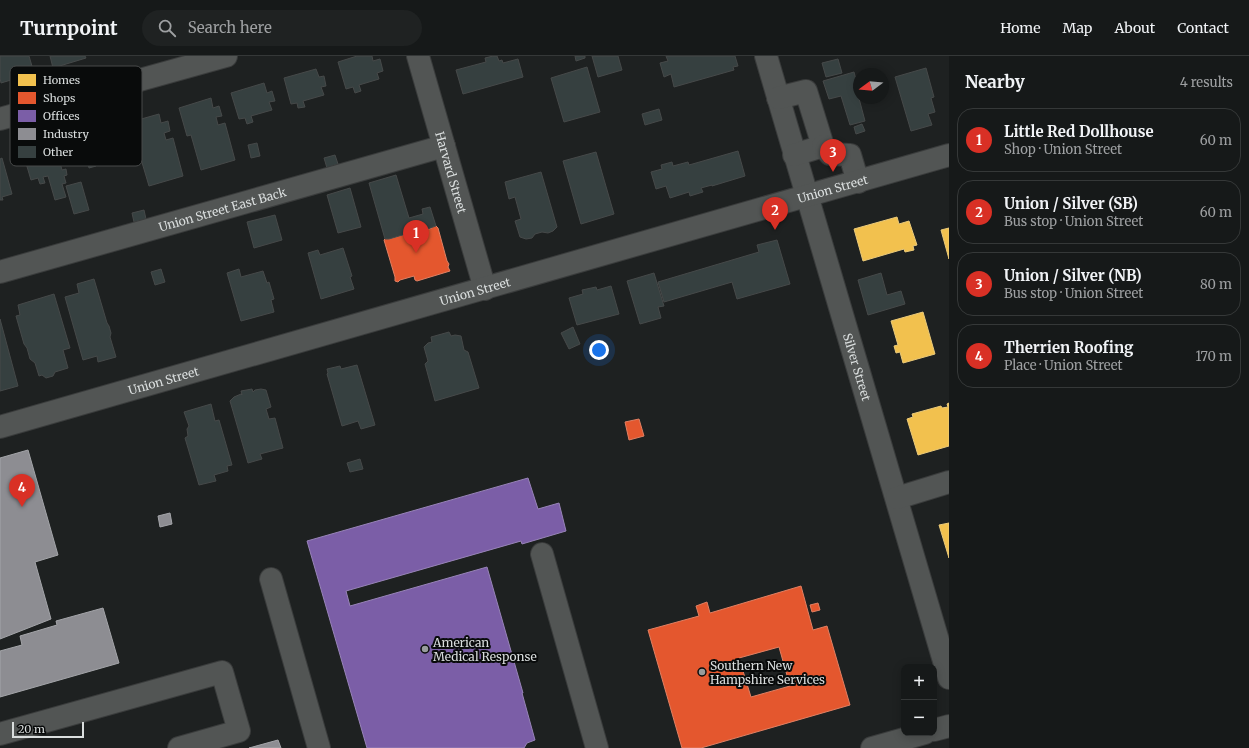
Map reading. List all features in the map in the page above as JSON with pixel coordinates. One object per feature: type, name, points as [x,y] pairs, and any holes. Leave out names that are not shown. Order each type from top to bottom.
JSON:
[{"type":"street","points":[[142,79],[226,56]]},
{"type":"street","name":"Harvard Street","points":[[418,56],[485,289]]},
{"type":"street","name":"Silver Street","points":[[766,56],[794,155],[898,498],[949,678]]},
{"type":"street","points":[[778,98],[806,91],[823,146],[830,154],[850,155],[858,182]]},
{"type":"street","points":[[0,119],[10,116]]},
{"type":"street","name":"Union Street East Back","points":[[0,272],[444,146]]},
{"type":"street","points":[[794,155],[823,146]]},
{"type":"street","name":"Union Street","points":[[0,428],[949,155]]},
{"type":"street","points":[[898,498],[949,482]]},
{"type":"street","points":[[542,554],[597,748]]},
{"type":"street","points":[[271,579],[318,748]]},
{"type":"street","points":[[0,734],[222,672],[239,732],[179,748]]},
{"type":"street","points":[[937,729],[949,726]]},
{"type":"street","points":[[872,748],[914,736]]},
{"type":"building: Homes","points":[[897,217],[899,224],[909,221],[917,245],[913,246],[914,250],[905,252],[904,249],[863,261],[854,229]]},
{"type":"building: Homes","points":[[949,228],[949,259],[941,230]]},
{"type":"building: Homes","points":[[923,312],[935,354],[903,363],[900,352],[896,353],[894,346],[898,345],[891,321]]},
{"type":"building: Homes","points":[[949,403],[949,446],[918,455],[907,419],[913,417],[912,414],[941,406],[942,408],[948,407],[947,404]]},
{"type":"building: Homes","points":[[949,523],[949,558],[939,525]]},
{"type":"building: Shops","points":[[434,226],[438,228],[450,271],[417,281],[415,280],[414,276],[398,282],[395,281],[384,240],[386,238],[389,239],[416,231],[416,233]]},
{"type":"building: Shops","points":[[639,419],[644,436],[629,440],[625,422]]},
{"type":"building: Shops","name":"Southern New Hampshire Services","points":[[801,586],[813,630],[827,626],[850,705],[701,748],[682,748],[648,630],[699,616],[696,606],[707,602],[710,613]],"holes":[[[779,647],[790,686],[751,697],[739,658]]]},
{"type":"building: Shops","points":[[818,603],[820,610],[812,612],[810,605]]},
{"type":"building: Offices","name":"American Medical Response","points":[[528,478],[538,509],[559,503],[566,531],[522,544],[521,541],[346,591],[350,606],[487,567],[535,740],[527,743],[524,748],[367,748],[307,541]]},
{"type":"building: Industry","points":[[28,450],[58,555],[35,562],[51,619],[0,639],[0,458]]},
{"type":"building: Industry","points":[[170,513],[172,524],[160,527],[158,516]]},
{"type":"building: Industry","points":[[103,608],[119,663],[0,697],[0,651],[22,645],[20,636],[57,625],[56,621]]},
{"type":"building: Industry","points":[[278,740],[281,748],[249,748]]},
{"type":"building: Other","points":[[0,56],[29,56],[32,66],[10,66],[10,80],[1,83]]},
{"type":"building: Other","points":[[50,56],[85,56],[86,58],[60,66],[52,66]]},
{"type":"building: Other","points":[[357,56],[372,56],[373,61],[380,59],[383,71],[377,73],[379,79],[359,85],[361,91],[355,93],[353,87],[346,89],[338,62]]},
{"type":"building: Other","points":[[497,56],[499,61],[502,60],[503,63],[518,59],[523,77],[463,94],[456,70],[486,62],[485,58]]},
{"type":"building: Other","points":[[575,56],[585,56],[585,58],[576,61]]},
{"type":"building: Other","points":[[592,56],[618,56],[622,70],[598,77]]},
{"type":"building: Other","points":[[666,56],[735,56],[738,66],[733,67],[734,70],[674,87],[671,74],[664,77],[660,63],[668,61]]},
{"type":"building: Other","points":[[838,59],[842,73],[826,77],[822,63]]},
{"type":"building: Other","points":[[587,67],[600,112],[564,122],[551,78]]},
{"type":"building: Other","points":[[926,68],[934,97],[931,98],[935,112],[928,114],[932,125],[911,131],[895,77]]},
{"type":"building: Other","points":[[316,69],[319,77],[324,76],[326,86],[321,87],[324,95],[303,101],[305,107],[298,108],[297,103],[291,104],[284,78]]},
{"type":"building: Other","points":[[853,72],[853,104],[860,104],[865,121],[850,125],[841,96],[829,99],[823,81]]},
{"type":"building: Other","points":[[264,83],[267,93],[272,91],[275,101],[269,102],[272,110],[251,116],[253,122],[247,124],[245,118],[239,119],[231,93]]},
{"type":"building: Other","points":[[211,98],[213,108],[219,106],[222,116],[216,117],[218,125],[225,123],[235,160],[201,170],[191,135],[187,136],[179,108]]},
{"type":"building: Other","points":[[659,109],[662,120],[645,125],[642,114]]},
{"type":"building: Other","points":[[159,114],[161,123],[168,121],[170,131],[164,133],[166,140],[173,138],[183,176],[149,186],[142,162],[142,119]]},
{"type":"building: Other","points":[[862,124],[865,131],[856,134],[854,127]]},
{"type":"building: Other","points":[[257,143],[260,156],[251,158],[248,145]]},
{"type":"building: Other","points":[[738,151],[745,176],[701,188],[703,192],[690,196],[689,192],[670,198],[666,186],[656,189],[651,172],[662,169],[661,165],[672,162],[673,166],[688,162],[689,165]]},
{"type":"building: Other","points":[[596,152],[614,214],[581,224],[563,161]]},
{"type":"building: Other","points":[[335,155],[338,164],[327,168],[324,158]]},
{"type":"building: Other","points":[[2,158],[12,194],[2,197],[3,200],[0,200],[0,159]]},
{"type":"building: Other","points":[[27,166],[61,166],[62,170],[66,169],[67,175],[64,176],[66,183],[62,184],[66,197],[55,200],[48,176],[43,177],[45,183],[40,184],[38,178],[31,180]]},
{"type":"building: Other","points":[[541,172],[557,227],[548,233],[542,232],[535,234],[532,238],[526,239],[520,237],[515,221],[521,219],[515,197],[509,199],[505,182]]},
{"type":"building: Other","points":[[396,175],[409,218],[423,214],[422,209],[430,207],[436,226],[416,233],[416,231],[385,239],[369,183]]},
{"type":"building: Other","points":[[81,182],[89,210],[74,214],[66,186]]},
{"type":"building: Other","points":[[350,188],[361,227],[338,233],[327,195]]},
{"type":"building: Other","points":[[144,210],[146,219],[134,222],[132,213]]},
{"type":"building: Other","points":[[275,215],[282,240],[254,248],[247,222]]},
{"type":"building: Other","points":[[777,240],[790,284],[737,299],[732,282],[664,302],[658,282],[759,252],[757,245]]},
{"type":"building: Other","points":[[343,248],[352,276],[350,277],[354,289],[321,299],[308,253],[318,250],[320,255]]},
{"type":"building: Other","points":[[161,269],[165,282],[155,285],[151,272]]},
{"type":"building: Other","points":[[239,269],[241,277],[263,271],[267,283],[269,282],[274,299],[271,300],[274,312],[241,321],[227,273]]},
{"type":"building: Other","points":[[654,273],[664,306],[658,307],[661,318],[640,324],[627,281]]},
{"type":"building: Other","points":[[881,273],[887,295],[901,291],[905,304],[868,315],[858,280]]},
{"type":"building: Other","points":[[94,279],[111,333],[110,337],[116,357],[98,362],[97,356],[83,360],[65,297],[79,293],[77,284]]},
{"type":"building: Other","points":[[611,286],[619,314],[577,325],[569,298],[583,294],[582,290],[596,287],[597,290]]},
{"type":"building: Other","points":[[54,294],[70,348],[63,350],[68,368],[55,372],[53,376],[46,378],[42,375],[39,376],[35,363],[30,359],[16,316],[20,315],[18,305]]},
{"type":"building: Other","points":[[0,319],[18,386],[0,391]]},
{"type":"building: Other","points":[[573,327],[580,344],[569,349],[561,333]]},
{"type":"building: Other","points":[[449,332],[451,336],[461,336],[464,350],[468,352],[479,388],[435,401],[425,364],[428,361],[424,347],[428,343],[432,342],[431,337]]},
{"type":"building: Other","points":[[357,365],[375,425],[361,429],[358,421],[342,426],[327,374],[327,369],[340,366],[341,369]]},
{"type":"building: Other","points":[[252,389],[253,392],[261,389],[266,390],[271,407],[266,409],[269,419],[275,418],[283,448],[260,454],[262,459],[248,463],[230,401],[234,397],[241,394],[242,395],[241,391]]},
{"type":"building: Other","points":[[211,404],[215,421],[219,420],[232,465],[227,466],[228,471],[214,475],[216,481],[199,485],[185,438],[188,436],[187,429],[189,426],[184,412]]},
{"type":"building: Other","points":[[360,459],[363,469],[350,472],[347,463]]},
{"type":"place","name":"Union / Silver (NB)","points":[[833,172]]},
{"type":"place","name":"Union / Silver (SB)","points":[[775,230]]},
{"type":"place","name":"Little Red Dollhouse","points":[[416,253]]},
{"type":"place","name":"Therrien Roofing","points":[[22,507]]},
{"type":"place","name":"American Medical Response","points":[[425,649]]},
{"type":"place","name":"Southern New Hampshire Services","points":[[702,672]]}]
